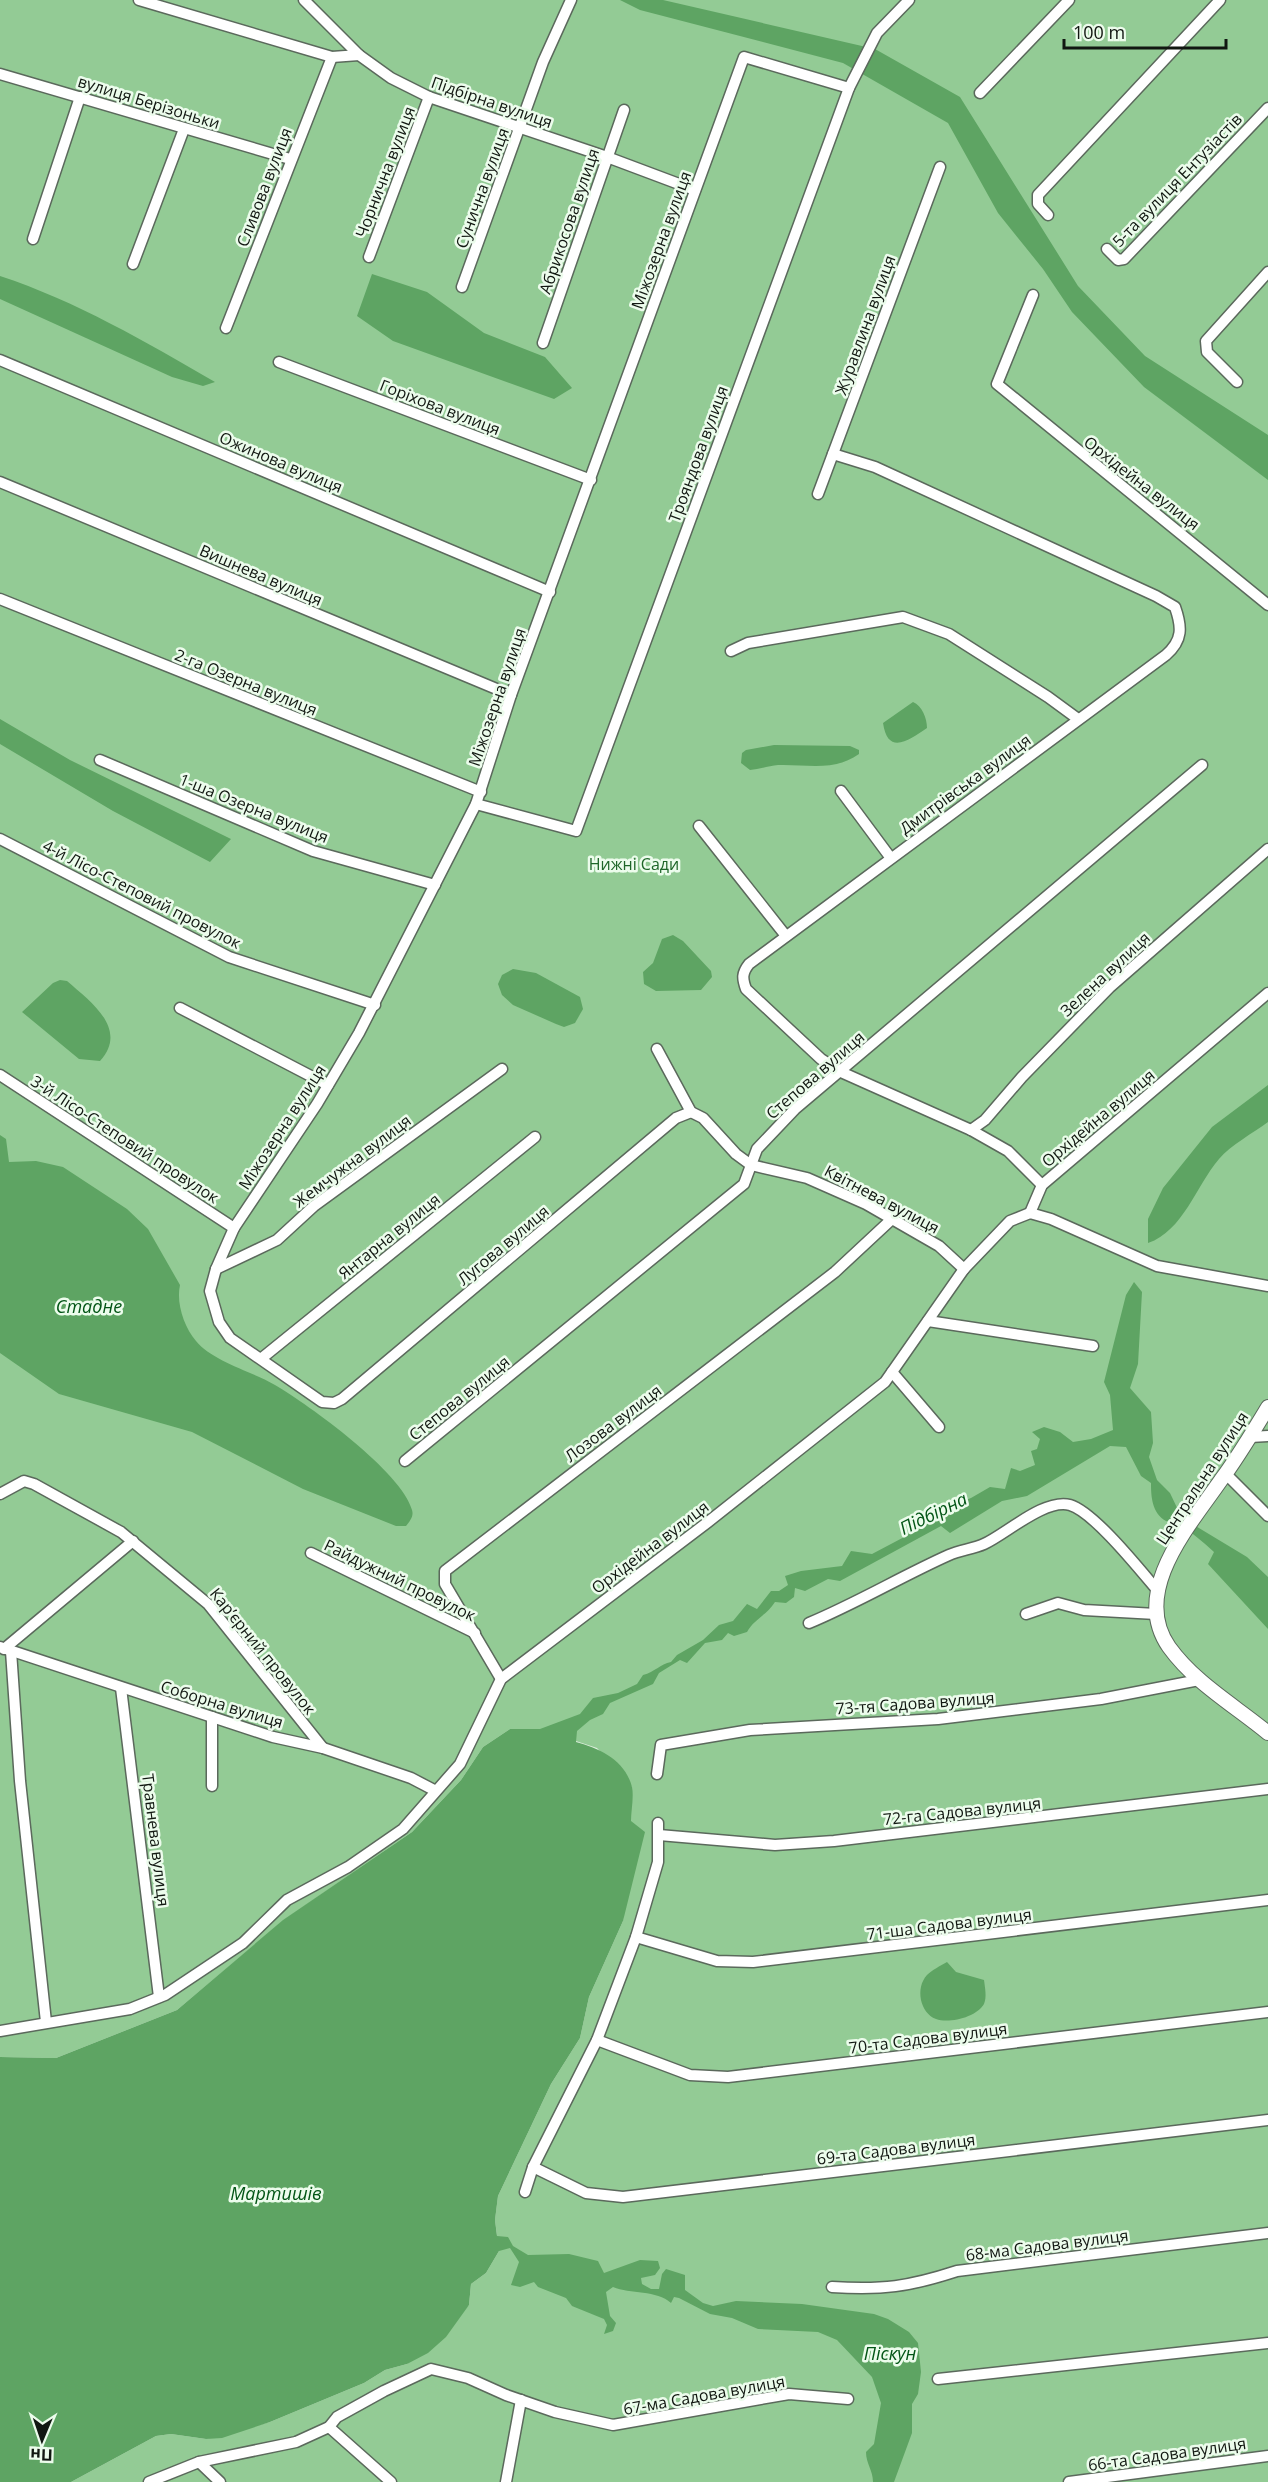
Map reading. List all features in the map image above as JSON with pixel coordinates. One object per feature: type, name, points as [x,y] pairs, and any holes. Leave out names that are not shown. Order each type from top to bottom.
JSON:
[{"type":"street","points":[[139,0],[332,57],[359,55]]},
{"type":"street","name":"Підбірна вулиця","points":[[304,0],[359,55],[391,78],[429,97],[607,157],[695,190]]},
{"type":"street","name":"Сунична вулиця","points":[[462,286],[543,62],[571,0]]},
{"type":"street","name":"Трояндова вулиця","points":[[476,804],[576,831],[849,87],[877,33],[909,0]]},
{"type":"street","points":[[980,93],[1069,0]]},
{"type":"street","points":[[1048,215],[1038,204],[1038,195],[1221,0]]},
{"type":"street","name":"Сливова вулиця","points":[[226,328],[290,159],[332,57]]},
{"type":"street","name":"Міжозерна вулиця","points":[[262,1358],[230,1338],[215,1312],[210,1291],[216,1269],[234,1228],[328,1084],[375,1005],[476,804],[511,695],[744,57],[849,87]]},
{"type":"street","name":"вулиця Берізоньки","points":[[0,74],[290,159]]},
{"type":"street","points":[[33,239],[80,97]]},
{"type":"street","name":"Чорнична вулиця","points":[[369,256],[429,97]]},
{"type":"street","name":"5-та вулиця Ентузіастів","points":[[1107,249],[1118,260],[1124,259],[1268,108]]},
{"type":"street","name":"Абрикосова вулиця","points":[[543,343],[624,110]]},
{"type":"street","points":[[133,264],[184,129]]},
{"type":"street","name":"Журавлина вулиця","points":[[818,494],[940,167]]},
{"type":"street","points":[[1237,382],[1207,352],[1206,341],[1268,272]]},
{"type":"street","name":"Орхідейна вулиця","points":[[1033,296],[997,384],[1268,605]]},
{"type":"street","name":"Ожинова вулиця","points":[[0,360],[550,592]]},
{"type":"street","name":"Горіхова вулиця","points":[[279,362],[591,480]]},
{"type":"street","name":"Дмитрівська вулиця","points":[[833,454],[875,467],[1175,606],[1182,626],[1174,648],[890,857],[749,964],[743,972],[742,979],[746,989],[820,1059],[841,1072],[971,1130],[1008,1151],[1042,1185]]},
{"type":"street","name":"Вишнева вулиця","points":[[0,482],[511,695]]},
{"type":"street","name":"2-га Озерна вулиця","points":[[0,599],[481,792]]},
{"type":"street","points":[[731,651],[748,643],[903,617],[949,634],[1048,697],[1078,719]]},
{"type":"street","name":"1-ша Озерна вулиця","points":[[100,760],[313,851],[435,885]]},
{"type":"street","name":"Степова вулиця","points":[[405,1461],[744,1184],[757,1149],[795,1110],[1202,765]]},
{"type":"street","points":[[841,791],[890,857]]},
{"type":"street","points":[[699,826],[786,936]]},
{"type":"street","name":"4-й Лісо-Степовий провулок","points":[[0,839],[230,957],[375,1005]]},
{"type":"street","name":"Зелена вулиця","points":[[971,1130],[985,1120],[1022,1077],[1110,987],[1268,849]]},
{"type":"street","name":"Орхідейна вулиця","points":[[0,2031],[130,2009],[159,1997],[243,1943],[287,1900],[348,1867],[403,1829],[434,1790],[441,1786],[460,1764],[501,1679],[708,1522],[885,1382],[964,1269],[1010,1221],[1030,1214],[1042,1185],[1268,993]]},
{"type":"street","points":[[180,1008],[328,1084]]},
{"type":"street","name":"Квітнева вулиця","points":[[657,1049],[691,1112],[703,1118],[736,1154],[751,1165],[807,1178],[893,1218],[939,1246],[964,1269]]},
{"type":"street","name":"Жемчужна вулиця","points":[[216,1269],[277,1240],[314,1206],[501,1069]]},
{"type":"street","name":"3-й Лісо-Степовий провулок","points":[[0,1075],[234,1228]]},
{"type":"street","name":"Лугова вулиця","points":[[262,1358],[322,1402],[334,1403],[351,1392],[676,1118],[691,1112]]},
{"type":"street","name":"Янтарна вулиця","points":[[262,1358],[535,1137]]},
{"type":"street","points":[[1030,1214],[1051,1218],[1157,1266],[1268,1286]]},
{"type":"street","name":"Лозова вулиця","points":[[501,1679],[446,1584],[445,1571],[835,1272],[893,1218]]},
{"type":"street","points":[[928,1321],[1094,1346]]},
{"type":"street","points":[[892,1372],[939,1427]]},
{"type":"street","name":"Центральна вулиця","points":[[1268,1407],[1172,1553],[1158,1591],[1156,1614],[1167,1644],[1199,1680],[1268,1733]]},
{"type":"street","points":[[1250,1437],[1268,1436]]},
{"type":"street","points":[[1226,1474],[1268,1516]]},
{"type":"street","name":"Карʼєрний провулок","points":[[0,1494],[24,1481],[34,1484],[133,1540],[208,1604],[323,1748]]},
{"type":"street","points":[[809,1623],[850,1606],[950,1555],[984,1544],[1035,1513],[1061,1504],[1078,1508],[1097,1524],[1158,1591]]},
{"type":"street","points":[[46,2022],[5,1649],[133,1540]]},
{"type":"street","name":"Райдужний провулок","points":[[311,1553],[475,1633]]},
{"type":"street","points":[[1026,1614],[1058,1603],[1084,1610],[1156,1614]]},
{"type":"street","name":"Соборна вулиця","points":[[5,1649],[273,1737],[323,1748],[411,1778],[434,1790]]},
{"type":"street","name":"73-тя Садова вулиця","points":[[657,1773],[661,1745],[672,1743],[750,1730],[835,1723],[849,1726],[950,1718],[1101,1699],[1199,1680]]},
{"type":"street","name":"Травнева вулиця","points":[[121,1688],[159,1997]]},
{"type":"street","points":[[212,1717],[212,1786]]},
{"type":"street","name":"72-га Садова вулиця","points":[[636,1937],[658,1862],[659,1829],[775,1845],[834,1841],[1268,1789]]},
{"type":"street","name":"71-ша Садова вулиця","points":[[636,1937],[717,1961],[753,1962],[1268,1900]]},
{"type":"street","points":[[525,2192],[533,2168],[597,2040],[636,1937]]},
{"type":"street","name":"70-та Садова вулиця","points":[[597,2040],[690,2075],[728,2077],[1268,2012]]},
{"type":"street","name":"69-та Садова вулиця","points":[[533,2168],[586,2193],[623,2197],[1268,2120]]},
{"type":"street","name":"68-ма Садова вулиця","points":[[832,2287],[872,2289],[910,2286],[957,2271],[1268,2233]]},
{"type":"street","points":[[938,2379],[1268,2343]]},
{"type":"street","name":"67-ма Садова вулиця","points":[[328,2427],[337,2417],[431,2369],[468,2378],[555,2412],[613,2426],[789,2394],[848,2399]]},
{"type":"street","points":[[506,2482],[521,2400]]},
{"type":"street","points":[[149,2482],[199,2462],[296,2442],[328,2427],[391,2482]]},
{"type":"street","name":"66-та Садова вулиця","points":[[1069,2482],[1268,2456]]},
{"type":"street","points":[[199,2462],[220,2482]]},
{"type":"green space","name":"Нижні Сади","points":[[0,0],[1268,0],[1268,2482],[71,2482],[156,2436],[171,2434],[206,2439],[270,2422],[364,2383],[385,2370],[407,2364],[469,2305],[471,2284],[486,2273],[499,2251],[495,2220],[498,2196],[551,2084],[580,2038],[589,1997],[623,1921],[632,1787],[597,1748],[540,1729],[510,1729],[483,1747],[461,1780],[412,1832],[284,1920],[177,2010],[56,2058],[0,2057]]},
{"type":"water","points":[[620,0],[663,0],[875,49],[960,97],[1078,286],[1145,356],[1268,435],[1268,480],[1144,387],[1072,312],[1043,269],[998,213],[948,123],[843,63],[640,10]]},
{"type":"water","points":[[372,274],[427,292],[484,333],[545,357],[572,388],[554,399],[393,341],[357,316]]},
{"type":"water","points":[[0,276],[83,310],[137,337],[215,382],[203,386],[172,377],[0,299]]},
{"type":"water","points":[[913,702],[923,713],[927,728],[907,740],[895,742],[890,740],[883,723]]},
{"type":"water","points":[[0,719],[70,760],[231,839],[210,862],[113,811],[0,744]]},
{"type":"water","points":[[774,745],[850,746],[859,750],[859,754],[840,763],[820,766],[778,765],[750,770],[741,763],[742,753],[746,750]]},
{"type":"water","points":[[673,935],[683,941],[711,971],[712,977],[701,990],[656,991],[644,984],[643,972],[653,963],[662,939]]},
{"type":"water","points":[[513,969],[536,973],[580,997],[583,1009],[575,1023],[564,1027],[513,1005],[502,995],[498,984],[502,975]]},
{"type":"water","points":[[60,980],[67,981],[96,1007],[109,1027],[108,1049],[100,1061],[79,1059],[22,1012],[53,983]]},
{"type":"water","points":[[1268,1085],[1268,1122],[1219,1159],[1171,1229],[1148,1243],[1148,1219],[1163,1188],[1212,1127]]},
{"type":"water","name":"Стадне","points":[[0,1135],[6,1139],[9,1162],[36,1161],[63,1167],[127,1209],[148,1229],[180,1285],[179,1299],[182,1314],[196,1341],[203,1348],[233,1366],[275,1385],[353,1441],[391,1477],[405,1495],[412,1510],[411,1518],[406,1526],[396,1526],[303,1489],[192,1432],[59,1394],[0,1353]]},
{"type":"water","name":"Мартишів","points":[[1134,1282],[1142,1292],[1138,1364],[1130,1388],[1151,1412],[1153,1443],[1149,1457],[1157,1480],[1170,1493],[1184,1519],[1247,1557],[1268,1577],[1268,1629],[1208,1564],[1214,1552],[1179,1525],[1161,1518],[1152,1499],[1151,1483],[1141,1476],[1126,1447],[1110,1446],[1027,1496],[1002,1501],[950,1533],[941,1526],[840,1581],[828,1579],[805,1591],[795,1588],[794,1597],[786,1603],[775,1602],[747,1632],[734,1636],[728,1633],[722,1640],[705,1643],[687,1663],[680,1660],[659,1673],[653,1684],[610,1703],[603,1714],[590,1720],[577,1731],[576,1742],[603,1752],[624,1770],[632,1787],[631,1821],[645,1832],[623,1921],[589,1997],[580,2038],[551,2084],[498,2196],[495,2220],[497,2236],[508,2237],[513,2246],[528,2255],[569,2254],[598,2261],[604,2273],[640,2260],[658,2261],[660,2268],[655,2275],[641,2278],[642,2284],[651,2289],[659,2289],[662,2274],[666,2269],[685,2275],[685,2290],[703,2303],[713,2306],[736,2301],[802,2304],[874,2314],[888,2319],[909,2332],[918,2343],[921,2372],[918,2394],[912,2404],[912,2433],[894,2482],[873,2482],[866,2452],[874,2444],[881,2403],[872,2377],[837,2340],[818,2332],[758,2329],[732,2318],[710,2314],[679,2298],[674,2297],[671,2303],[651,2294],[613,2287],[606,2292],[610,2316],[616,2323],[613,2331],[604,2334],[607,2325],[604,2319],[572,2306],[566,2298],[538,2287],[534,2282],[520,2287],[511,2285],[519,2262],[510,2248],[499,2251],[486,2273],[471,2284],[469,2305],[446,2337],[428,2353],[407,2364],[385,2370],[364,2383],[270,2422],[222,2438],[206,2439],[171,2434],[156,2436],[71,2482],[0,2482],[0,2057],[56,2058],[177,2010],[283,1920],[412,1832],[461,1780],[483,1747],[510,1729],[540,1729],[580,1714],[593,1698],[618,1693],[637,1684],[643,1675],[671,1662],[677,1655],[703,1640],[719,1625],[733,1621],[747,1604],[757,1609],[771,1591],[779,1591],[788,1585],[785,1576],[801,1571],[842,1566],[851,1551],[872,1554],[908,1535],[925,1515],[971,1498],[990,1487],[1005,1489],[1011,1468],[1020,1471],[1035,1465],[1031,1451],[1037,1449],[1040,1439],[1032,1432],[1044,1427],[1060,1432],[1073,1442],[1091,1439],[1113,1430],[1110,1395],[1104,1382],[1126,1295]]},
{"type":"water","points":[[947,1962],[956,1972],[984,1980],[986,1995],[984,2004],[975,2013],[948,2021],[936,2019],[926,2011],[920,1993],[923,1980],[927,1975]]},
{"type":"water label","name":"Підбірна","points":[[933,1513]]},
{"type":"water label","name":"Піскун","points":[[890,2353]]}]
